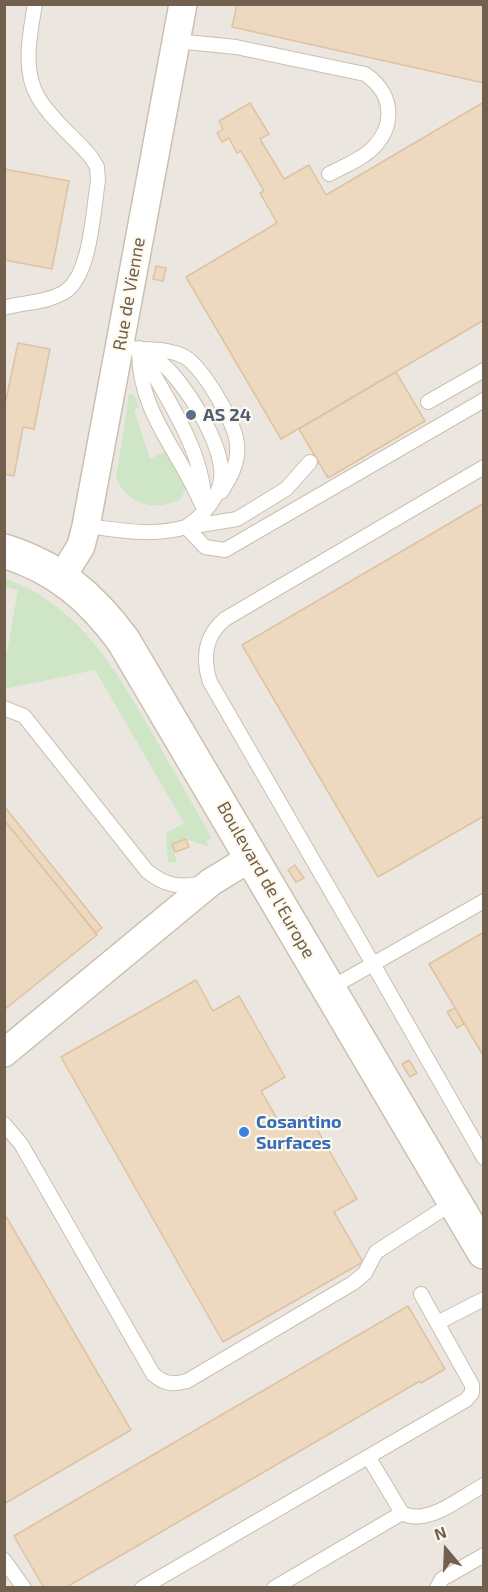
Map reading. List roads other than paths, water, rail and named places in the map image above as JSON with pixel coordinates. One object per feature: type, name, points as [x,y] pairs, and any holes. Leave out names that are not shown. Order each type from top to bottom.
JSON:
[{"type":"street","name":"Rue de Vienne","points":[[61,578],[81,546],[129,347],[183,4]]},
{"type":"street","name":"Boulevard de l'Europe","points":[[4,551],[36,563],[82,592],[123,640],[483,1252]]},
{"type":"street","points":[[4,1053],[211,882],[252,857]]},
{"type":"lane","points":[[4,308],[44,300],[64,292],[77,281],[84,263],[98,181],[97,167],[92,157],[38,98],[32,83],[28,48],[35,4]]},
{"type":"lane","points":[[176,41],[236,47],[365,74],[376,81],[384,90],[389,113],[378,143],[364,156],[329,174]]},
{"type":"lane","points":[[129,347],[156,358],[180,382],[213,440],[220,461],[221,481],[206,513]]},
{"type":"lane","points":[[129,347],[139,371],[146,400],[196,489],[206,513]]},
{"type":"lane","points":[[129,347],[173,351],[187,358],[200,370],[233,428],[237,444],[236,461],[230,478],[206,513],[186,527]]},
{"type":"lane","points":[[428,402],[483,370]]},
{"type":"lane","points":[[186,527],[205,547],[225,550],[234,547],[483,400]]},
{"type":"lane","points":[[86,526],[148,534],[168,533],[186,527],[237,519],[286,489],[310,462]]},
{"type":"lane","points":[[483,467],[225,619],[209,638],[206,651],[206,668],[210,682],[483,1158]]},
{"type":"lane","points":[[4,708],[24,716],[147,871],[161,883],[183,887],[211,882]]},
{"type":"lane","points":[[329,989],[483,901]]},
{"type":"lane","points":[[4,1124],[21,1144],[153,1374],[162,1382],[176,1384],[187,1381],[353,1283],[365,1273],[375,1252],[454,1202]]},
{"type":"lane","points":[[142,1587],[466,1400],[472,1393],[472,1385],[421,1294]]},
{"type":"lane","points":[[437,1323],[483,1299]]},
{"type":"lane","points":[[369,1458],[402,1513],[410,1518],[429,1515],[483,1485]]},
{"type":"lane","points":[[274,1587],[402,1513]]},
{"type":"lane","points":[[437,1587],[442,1579],[483,1555]]},
{"type":"lane","points":[[4,1560],[24,1587]]},
{"type":"place","name":"AS 24","points":[[191,415]]},
{"type":"place","name":"Cosantino Surfaces","points":[[244,1132]]}]
